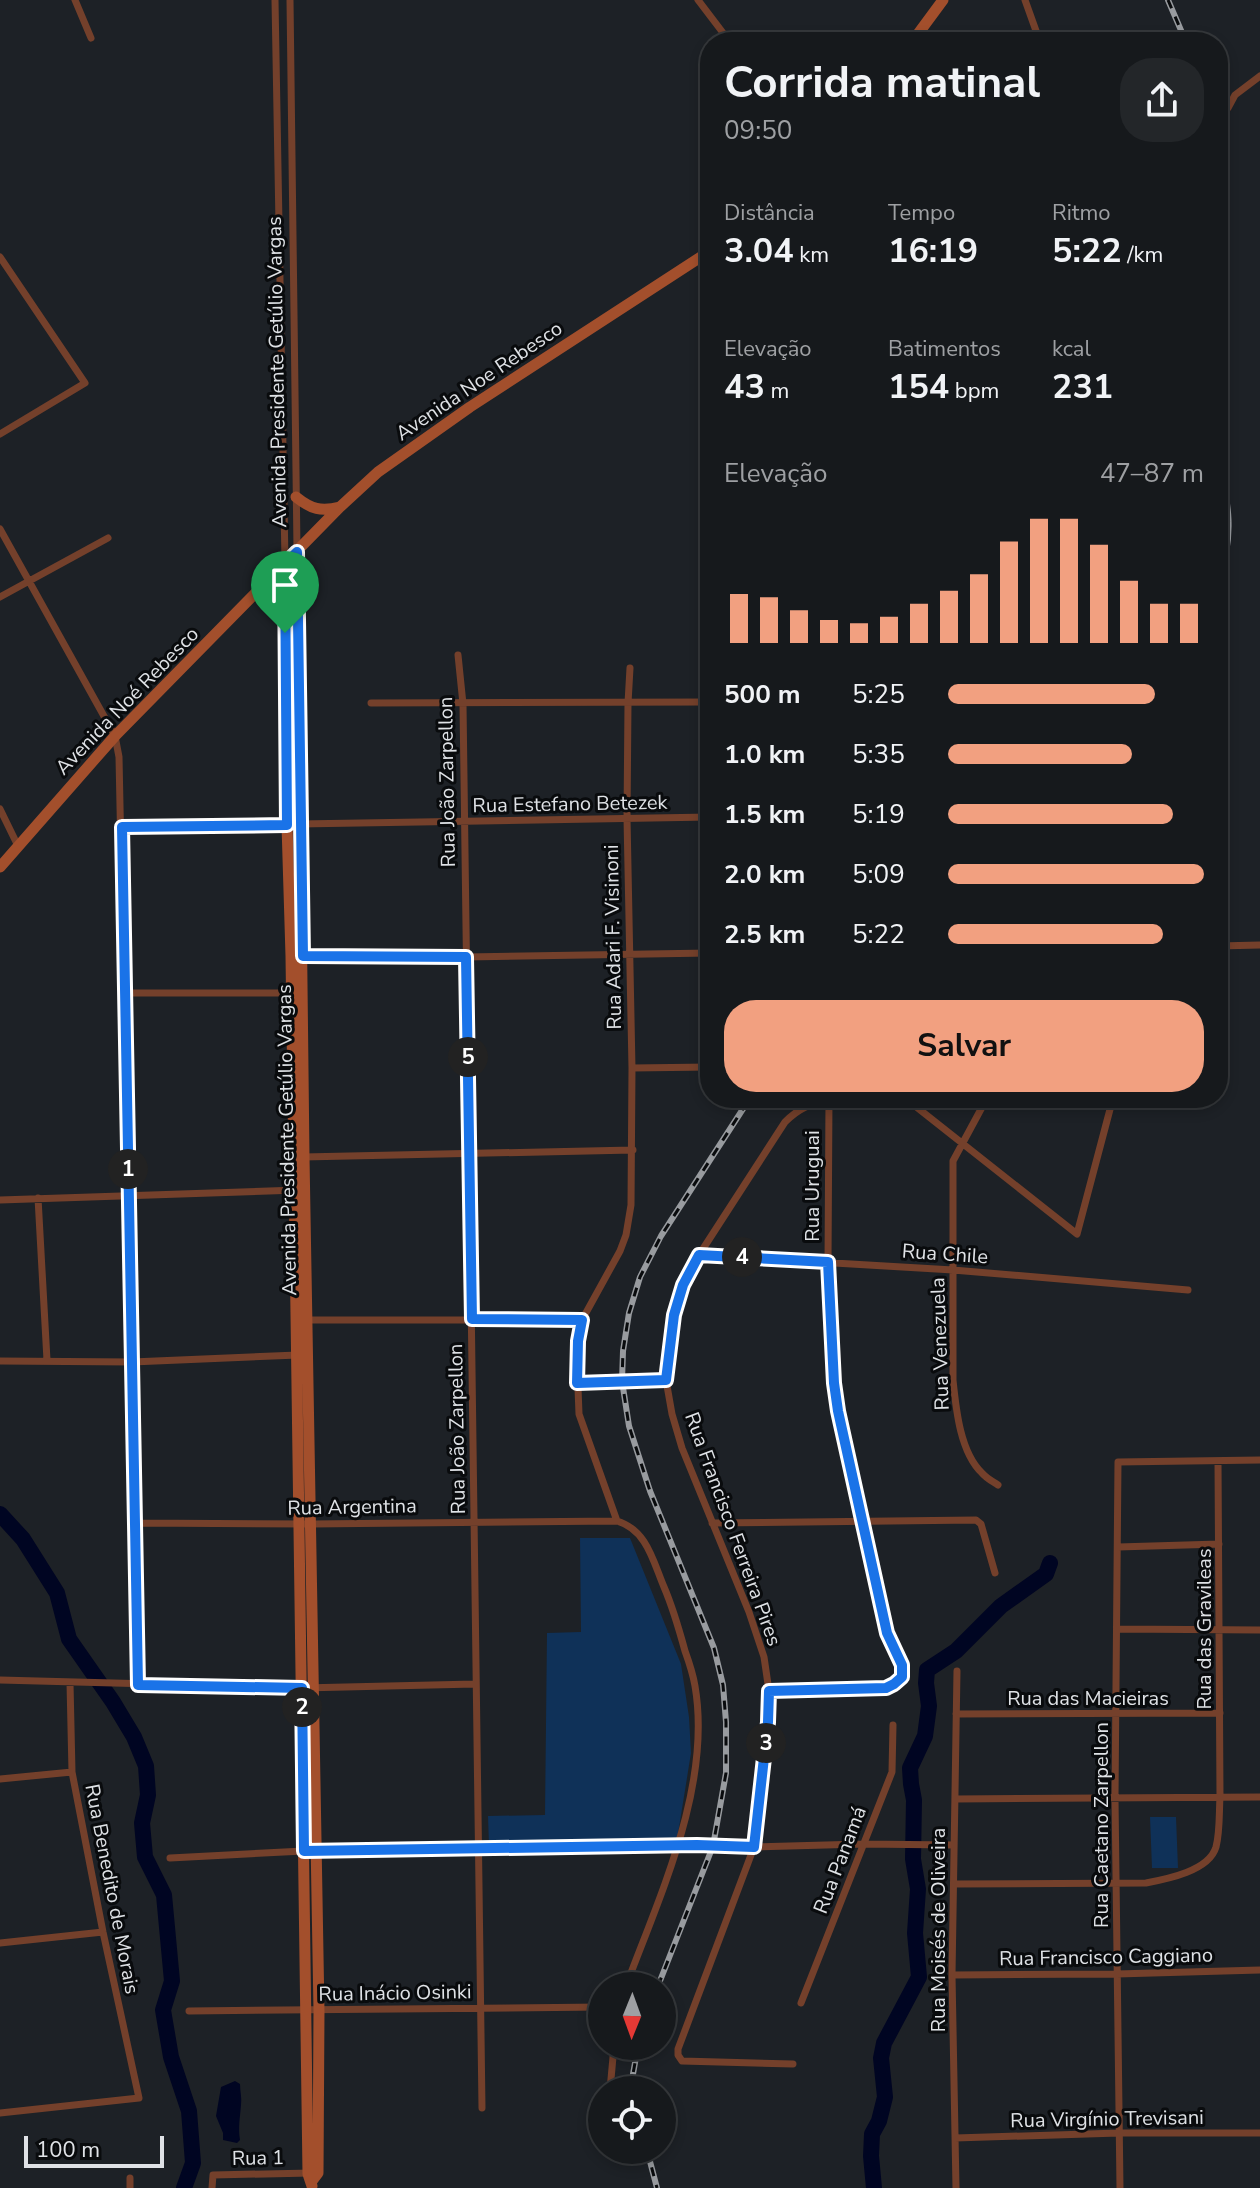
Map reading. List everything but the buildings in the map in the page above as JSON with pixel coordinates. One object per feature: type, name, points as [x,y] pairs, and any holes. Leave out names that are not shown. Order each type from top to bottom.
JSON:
[{"type":"main road","points":[[921,32],[943,0]]},
{"type":"main road","name":"Avenida Noe Rebesco","points":[[285,564],[378,472],[470,407],[700,258]]},
{"type":"main road","points":[[296,497],[321,511],[340,507]]},
{"type":"main road","name":"Avenida Presidente Getúlio Vargas","points":[[297,552],[301,825],[297,992],[310,1851],[305,2010],[312,2179]]},
{"type":"main road","name":"Avenida Noé Rebesco","points":[[0,867],[115,736],[285,564]]},
{"type":"main road","name":"Avenida Presidente Getúlio Vargas","points":[[285,564],[287,825],[297,956]]},
{"type":"main road","name":"Avenida Presidente Getúlio Vargas","points":[[299,1190],[308,1320],[302,1355]]},
{"type":"main road","name":"Avenida Presidente Getúlio Vargas","points":[[310,1851],[319,2011],[312,2179]]},
{"type":"street","points":[[75,0],[91,38]]},
{"type":"street","name":"Avenida Presidente Getúlio Vargas","points":[[275,0],[285,564]]},
{"type":"street","name":"Avenida Presidente Getúlio Vargas","points":[[290,0],[297,552]]},
{"type":"street","points":[[698,0],[722,32]]},
{"type":"street","points":[[1025,0],[1036,32]]},
{"type":"street","points":[[1228,108],[1235,95],[1260,76]]},
{"type":"street","points":[[0,257],[85,383],[0,434]]},
{"type":"street","points":[[0,277],[9,271]]},
{"type":"street","points":[[282,356],[295,356]]},
{"type":"street","points":[[0,529],[115,736],[119,757],[138,1685]]},
{"type":"street","points":[[0,597],[108,538]]},
{"type":"street","name":"Rua João Zarpellon","points":[[458,655],[463,704],[482,2108]]},
{"type":"street","name":"Rua Adari F. Visinoni","points":[[582,1320],[620,1251],[631,1205],[633,1150],[627,818],[630,668]]},
{"type":"street","points":[[371,703],[700,702]]},
{"type":"street","points":[[0,809],[18,846]]},
{"type":"street","name":"Rua Estefano Betezek","points":[[122,827],[700,817]]},
{"type":"street","points":[[1228,946],[1260,945]]},
{"type":"street","points":[[297,956],[700,953]]},
{"type":"street","points":[[125,993],[297,992]]},
{"type":"street","points":[[632,1068],[700,1067]]},
{"type":"street","name":"Rua Francisco Ferreira Pires","points":[[793,2064],[682,2061],[678,2055],[754,1847],[769,1691],[764,1657],[749,1612],[682,1448],[666,1380],[674,1315],[683,1285],[785,1122],[802,1108]]},
{"type":"street","name":"Rua Uruguai","points":[[769,1691],[886,1688],[902,1677],[902,1665],[887,1633],[834,1383],[828,1262],[828,1108]]},
{"type":"street","points":[[918,1108],[1077,1234],[1110,1108]]},
{"type":"street","name":"Rua Venezuela","points":[[982,1108],[953,1161],[953,1380],[956,1416],[971,1460],[982,1474],[998,1485]]},
{"type":"street","points":[[299,1157],[633,1150]]},
{"type":"street","points":[[0,1200],[299,1190]]},
{"type":"street","points":[[38,1198],[47,1360]]},
{"type":"street","name":"Rua Chile","points":[[699,1255],[953,1270],[1188,1290]]},
{"type":"street","points":[[308,1320],[582,1320],[577,1383],[583,1431],[617,1521],[629,1524],[647,1547],[672,1605],[695,1684],[698,1710],[692,1785],[678,1845],[631,1972]]},
{"type":"street","points":[[0,1361],[132,1362],[302,1355]]},
{"type":"street","points":[[577,1383],[666,1380]]},
{"type":"street","points":[[1218,1461],[1260,1460]]},
{"type":"street","name":"Rua Caetano Zarpellon","points":[[1120,2188],[1115,1798],[1118,1462],[1218,1461]]},
{"type":"street","name":"Rua das Gravileas","points":[[954,1884],[1146,1883],[1165,1880],[1202,1866],[1212,1856],[1217,1845],[1220,1797],[1218,1461]]},
{"type":"street","points":[[712,1523],[976,1520],[981,1524],[995,1573]]},
{"type":"street","name":"Rua Argentina","points":[[135,1523],[617,1521]]},
{"type":"street","points":[[1118,1547],[1219,1544]]},
{"type":"street","points":[[1117,1629],[1260,1630]]},
{"type":"street","name":"Rua Moisés de Oliveira","points":[[956,2188],[952,1975],[957,1671]]},
{"type":"street","points":[[0,1680],[308,1688],[475,1684]]},
{"type":"street","name":"Rua Benedito de Morais","points":[[0,2113],[139,2098],[72,1772],[70,1683]]},
{"type":"street","name":"Rua das Macieiras","points":[[956,1714],[1220,1713]]},
{"type":"street","name":"Rua Panamá","points":[[801,2003],[892,1772],[893,1725]]},
{"type":"street","points":[[0,1779],[72,1772]]},
{"type":"street","points":[[955,1799],[1260,1797]]},
{"type":"street","points":[[170,1858],[310,1851],[678,1845],[954,1845]]},
{"type":"street","points":[[0,1943],[103,1932]]},
{"type":"street","name":"Rua Francisco Caggiano","points":[[952,1975],[1260,1970]]},
{"type":"street","name":"Rua Inácio Osinki","points":[[189,2011],[588,2007]]},
{"type":"street","name":"Rua Virgínio Trevisani","points":[[955,2138],[1260,2133]]},
{"type":"street","name":"Rua 1","points":[[212,2188],[213,2175],[312,2179]]},
{"type":"street","points":[[130,2178],[130,2188]]},
{"type":"shaded area","points":[[580,1538],[630,1538],[681,1664],[691,1753],[677,1840],[489,1845],[488,1816],[545,1815],[547,1633],[581,1632]]},
{"type":"shaded area","points":[[1150,1817],[1176,1817],[1178,1868],[1152,1868]]},
{"type":"shaded area","points":[[235,2081],[240,2084],[241,2100],[240,2140],[237,2143],[223,2140],[216,2116],[221,2087]]},
{"type":"waterway","points":[[0,1514],[23,1539],[57,1593],[69,1639],[113,1702],[134,1737],[146,1766],[148,1795],[142,1823],[145,1857],[164,1895],[172,1981],[163,2010],[171,2057],[189,2111],[193,2163],[184,2188]]},
{"type":"waterway","points":[[874,2188],[872,2134],[885,2097],[881,2058],[884,2043],[919,1977],[915,1933],[918,1889],[913,1859],[914,1800],[910,1768],[925,1736],[929,1706],[927,1670],[956,1651],[1001,1606],[1046,1574],[1050,1563]]},
{"type":"railway","points":[[1168,0],[1182,32]]},
{"type":"railway","points":[[1228,520],[1228,535]]},
{"type":"railway","points":[[664,1972],[713,1846],[726,1773],[726,1722],[723,1685],[714,1648],[650,1491],[629,1426],[622,1381],[623,1351],[629,1313],[640,1277],[661,1236],[744,1108]]},
{"type":"railway","points":[[633,2076],[636,2060]]},
{"type":"railway","points":[[651,2164],[657,2188]]},
{"type":"route","points":[[297,552],[303,956],[466,957],[472,1319],[582,1320],[577,1383],[666,1380],[674,1315],[683,1285],[699,1255],[828,1262],[838,1411],[887,1633],[902,1665],[902,1677],[886,1688],[769,1691],[754,1847],[697,1845],[304,1851],[302,1688],[138,1685],[122,827],[287,825],[285,633],[285,564],[297,552]]}]
